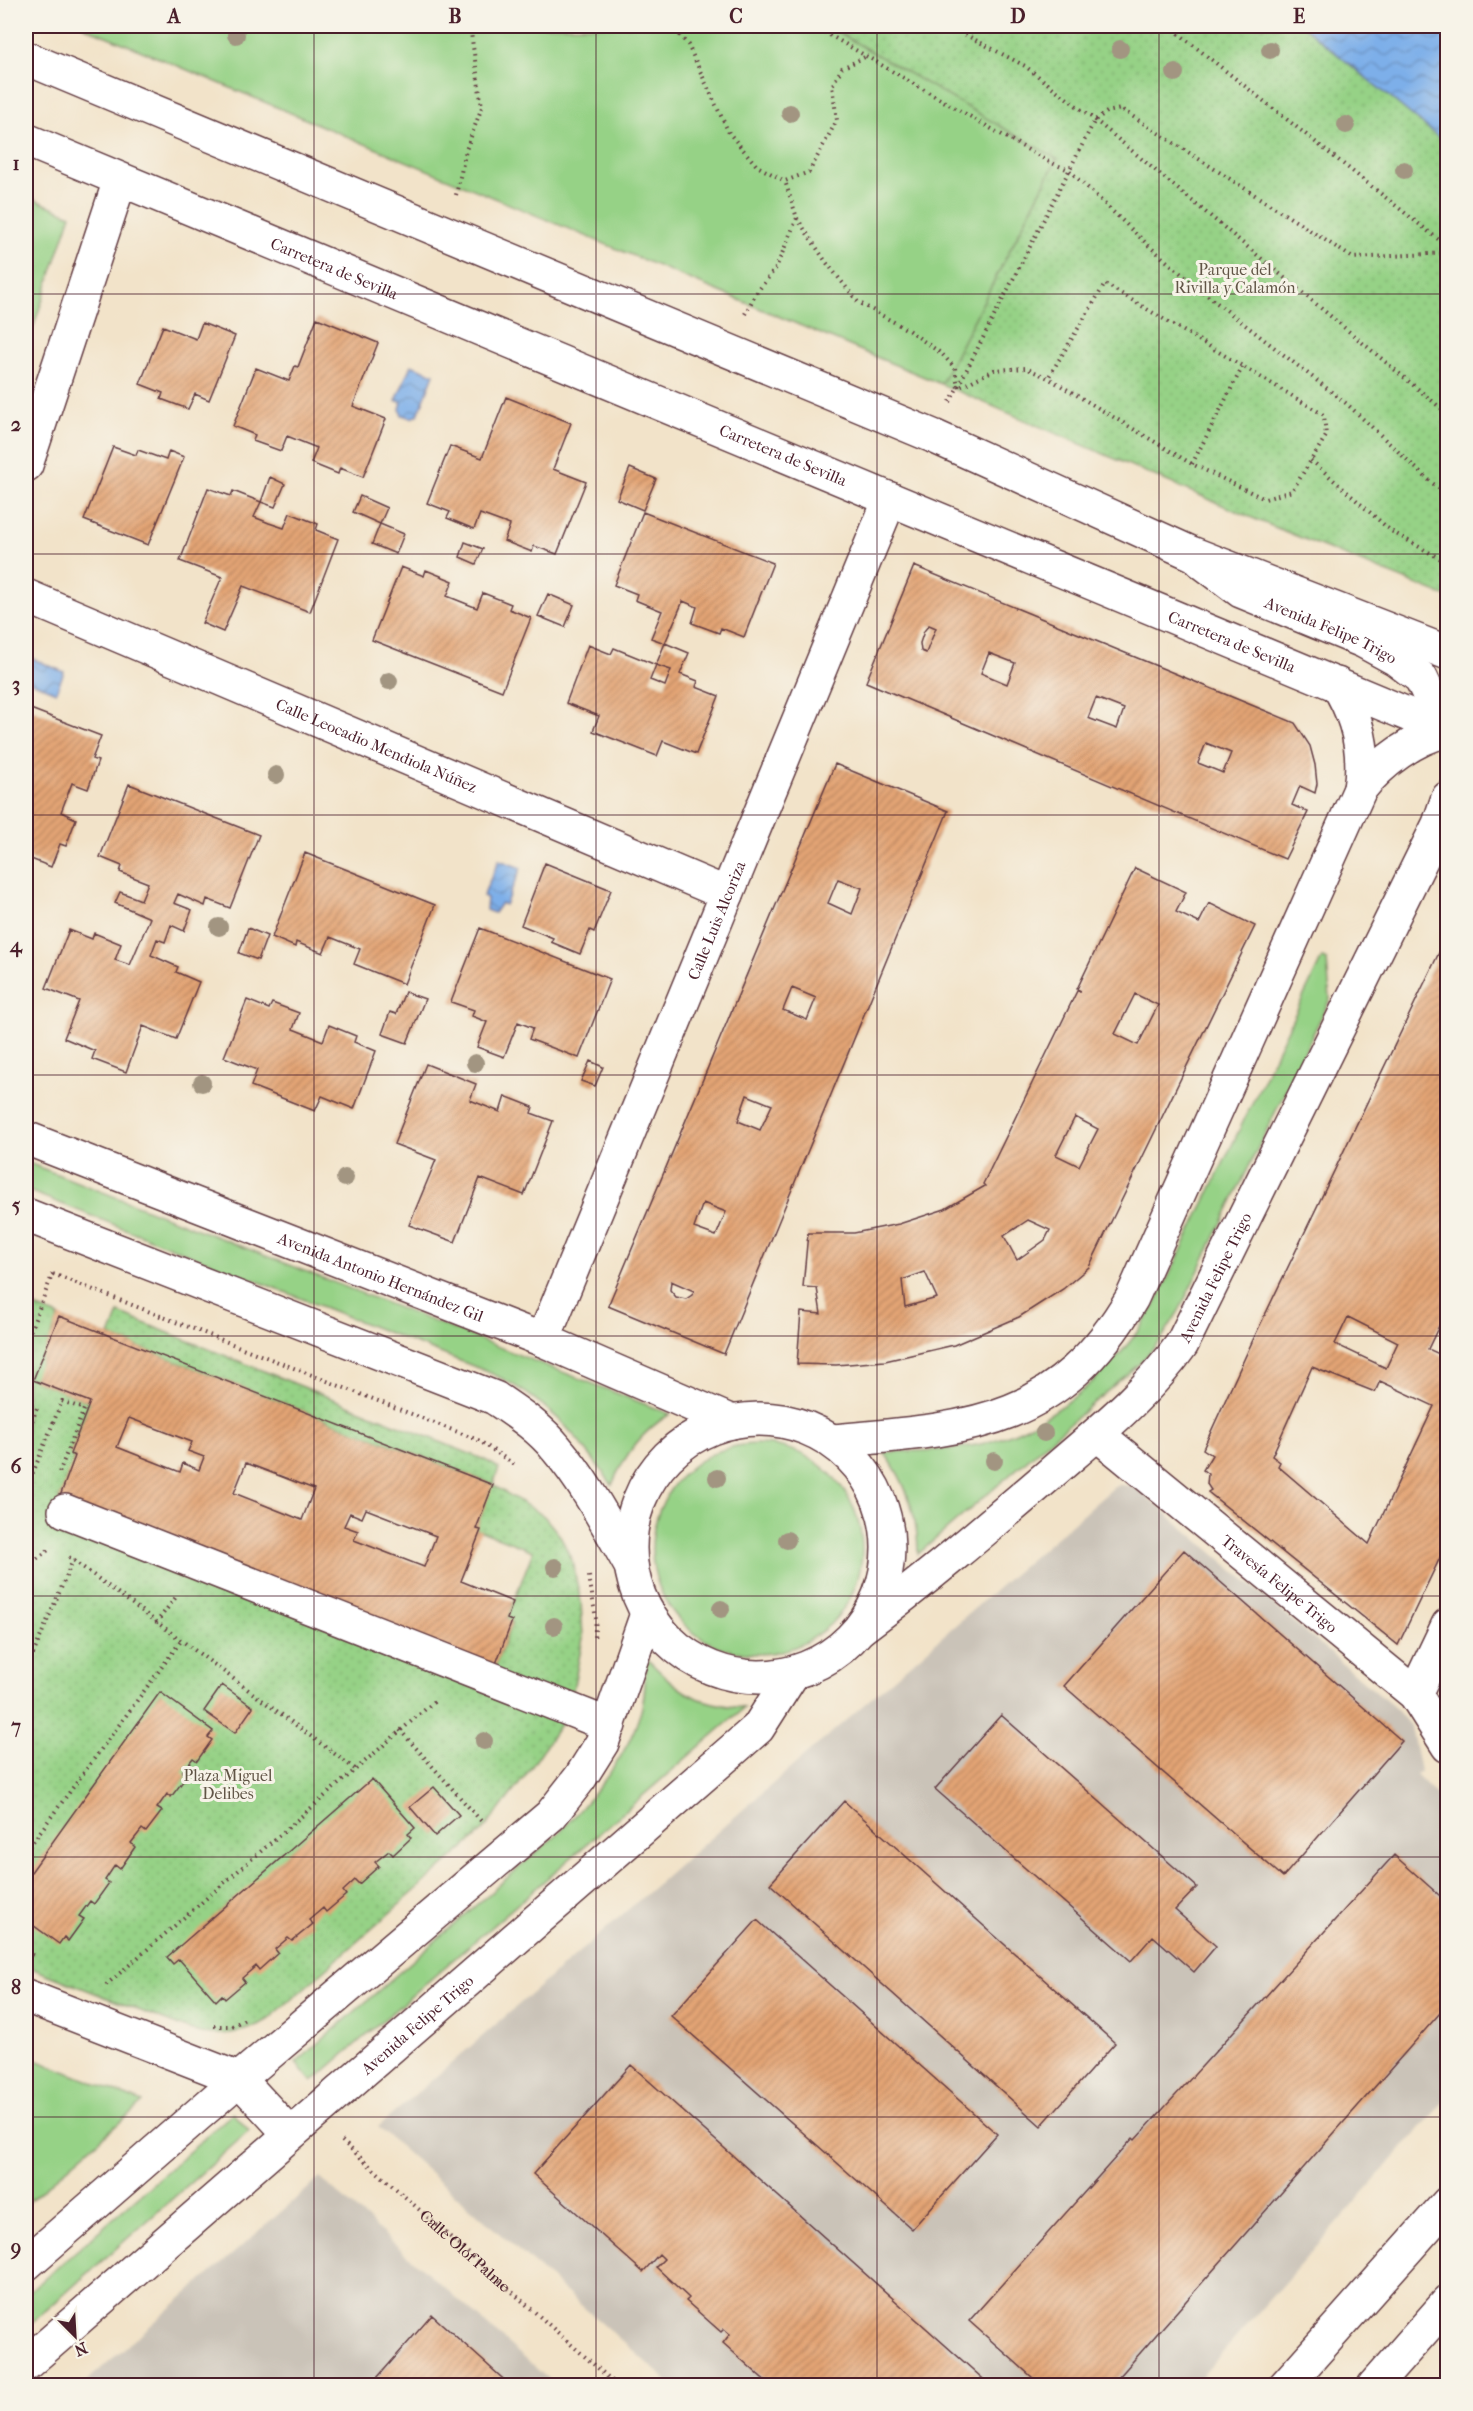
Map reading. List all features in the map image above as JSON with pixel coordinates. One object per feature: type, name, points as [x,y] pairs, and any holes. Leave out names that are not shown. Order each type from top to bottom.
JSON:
[{"type":"main road","points":[[26,58],[933,436],[1191,553],[1448,654]]},
{"type":"main road","name":"Carretera de Sevilla","points":[[26,140],[1447,731]]},
{"type":"main road","points":[[26,465],[120,180]]},
{"type":"main road","name":"Calle Luis Alcoriza","points":[[543,1340],[890,499]]},
{"type":"main road","name":"Avenida Felipe Trigo","points":[[1191,553],[1240,591],[1363,641],[1396,659],[1421,678],[1447,731]]},
{"type":"main road","name":"Calle Leocadio Mendiola Núñez","points":[[26,596],[727,894]]},
{"type":"main road","points":[[832,1441],[915,1434],[993,1418],[1048,1393],[1073,1373],[1108,1336],[1132,1298],[1360,789],[1363,775],[1360,736],[1351,710],[1337,684]]},
{"type":"main road","points":[[1360,789],[1388,760],[1422,739],[1447,731]]},
{"type":"main road","name":"Avenida Felipe Trigo","points":[[861,1628],[923,1582],[1096,1434],[1165,1368],[1182,1344],[1445,811]]},
{"type":"main road","name":"Avenida Antonio Hernández Gil","points":[[26,1138],[543,1340],[732,1422]]},
{"type":"main road","points":[[26,1215],[495,1398],[527,1420],[556,1447],[596,1505],[631,1566]]},
{"type":"main road","points":[[759,1418],[787,1421],[818,1432],[832,1441],[862,1468],[878,1496],[888,1527],[889,1561],[880,1596],[861,1628],[829,1657],[793,1673],[768,1677],[742,1676],[716,1670],[696,1662],[677,1649],[659,1631],[647,1614],[638,1594],[631,1566],[630,1543],[633,1518],[650,1478],[679,1447],[703,1431],[732,1422],[759,1418]]},
{"type":"main road","name":"Travesía Felipe Trigo","points":[[1096,1434],[1415,1694],[1448,1746]]},
{"type":"main road","points":[[65,1511],[609,1725]]},
{"type":"main road","points":[[26,2264],[239,2079],[551,1815],[580,1778],[602,1743],[647,1614]]},
{"type":"main road","points":[[1415,1694],[1448,1625]]},
{"type":"main road","name":"Avenida Felipe Trigo","points":[[26,2364],[758,1728],[793,1673]]},
{"type":"main road","points":[[26,1996],[239,2079],[301,2124]]},
{"type":"main road","points":[[1286,2385],[1448,2203]]},
{"type":"main road","points":[[1374,2385],[1448,2302]]},
{"type":"path","points":[[447,234],[466,150],[482,107],[471,33],[473,26]]},
{"type":"path","points":[[672,26],[688,45],[729,133],[757,166],[785,181],[797,218],[826,262],[858,302],[908,330],[942,354],[955,368],[958,388]]},
{"type":"path","points":[[814,26],[1047,161],[1069,170],[1198,289],[1347,404],[1448,494]]},
{"type":"path","points":[[950,26],[1025,66],[1095,120],[1448,414]]},
{"type":"path","points":[[1169,26],[1448,247]]},
{"type":"path","points":[[785,181],[809,172],[837,120],[832,86],[842,68],[865,57]]},
{"type":"path","points":[[933,436],[1095,120],[1107,112],[1121,109],[1353,258],[1448,253]]},
{"type":"path","points":[[725,349],[757,292],[776,268],[797,218]]},
{"type":"path","points":[[958,388],[994,370],[1026,368],[1048,378],[1192,464],[1264,498],[1292,491],[1326,436],[1324,415],[1105,284],[1048,378]]},
{"type":"path","points":[[1192,464],[1243,366]]},
{"type":"path","points":[[1311,460],[1391,531],[1448,563]]},
{"type":"path","points":[[26,1342],[70,1232]]},
{"type":"path","points":[[53,1274],[478,1440],[530,1477],[556,1447]]},
{"type":"path","points":[[26,1490],[62,1401],[84,1409],[58,1476]]},
{"type":"path","points":[[26,1404],[37,1408],[26,1437]]},
{"type":"path","points":[[48,1539],[60,1550]]},
{"type":"path","points":[[26,1563],[34,1560],[54,1545]]},
{"type":"path","points":[[66,1555],[355,1769]]},
{"type":"path","points":[[26,1671],[73,1560]]},
{"type":"path","points":[[588,1572],[596,1618],[593,1650]]},
{"type":"path","points":[[26,1851],[181,1641]]},
{"type":"path","points":[[68,2013],[107,1984],[400,1730],[472,1671]]},
{"type":"path","points":[[400,1730],[481,1821]]},
{"type":"path","points":[[472,1828],[490,1813]]},
{"type":"path","points":[[213,2026],[232,2026],[248,2018]]},
{"type":"path","name":"Calle Olof Palme","points":[[301,2124],[618,2385]]},
{"type":"shaded area","points":[[1119,1485],[1132,1486],[1139,1490],[1396,1709],[1411,1727],[1420,1771],[1416,1774],[1447,1806],[1447,2098],[1194,2385],[672,2385],[378,2127]]},
{"type":"shaded area","points":[[320,2178],[555,2385],[81,2386]]},
{"type":"green space","points":[[82,26],[930,26],[1057,159],[941,384]]},
{"type":"green space","name":"Parque del Rivilla y Calamón","points":[[827,26],[1303,26],[1447,144],[1447,597],[1257,520],[941,384],[1057,159]]},
{"type":"green space","points":[[26,196],[71,215],[26,349]]},
{"type":"green space","points":[[1322,958],[1327,960],[1330,999],[1179,1311],[1162,1338],[1140,1363],[918,1554],[916,1526],[910,1500],[884,1452],[960,1448],[1011,1434],[1036,1422],[1083,1390],[1123,1350],[1155,1305]]},
{"type":"green space","points":[[26,1162],[670,1414],[651,1428],[635,1445],[612,1485],[586,1449],[559,1419],[527,1393],[509,1382],[26,1190]]},
{"type":"green space","name":"Plaza Miguel Delibes","points":[[26,1304],[59,1316],[34,1380],[90,1402],[70,1454],[75,1456],[59,1499],[494,1669],[512,1622],[507,1619],[533,1551],[476,1529],[492,1484],[110,1336],[119,1313],[485,1460],[499,1468],[493,1485],[544,1516],[561,1537],[572,1561],[581,1602],[583,1638],[569,1711],[526,1775],[482,1832],[269,2019],[242,2031],[211,2034],[192,2031],[26,1966]]},
{"type":"green space","points":[[757,1444],[777,1446],[797,1452],[815,1462],[831,1475],[844,1491],[854,1509],[860,1529],[862,1549],[860,1569],[854,1589],[844,1607],[831,1623],[815,1636],[797,1646],[777,1652],[757,1654],[737,1652],[717,1646],[699,1636],[683,1623],[670,1607],[660,1589],[654,1569],[652,1549],[654,1529],[660,1509],[670,1491],[683,1475],[699,1462],[717,1452],[737,1446]]},
{"type":"green space","points":[[646,1658],[669,1680],[689,1694],[713,1703],[744,1708],[312,2082],[296,2063],[563,1829],[608,1776],[634,1731],[640,1714],[645,1686]]},
{"type":"green space","points":[[26,2056],[143,2102],[26,2204]]},
{"type":"green space","points":[[233,2113],[249,2131],[26,2328],[26,2295]]},
{"type":"water","points":[[1303,26],[1447,26],[1447,144]]},
{"type":"water","points":[[411,365],[434,374],[418,415],[411,418],[402,415],[400,409],[402,402],[396,401]]},
{"type":"water","points":[[26,656],[64,672],[56,692],[26,680]]},
{"type":"water","points":[[499,860],[521,868],[505,905],[501,903],[494,913],[486,910],[487,898],[483,896]]},
{"type":"building","points":[[317,318],[378,343],[353,406],[386,419],[363,477],[340,468],[338,474],[311,463],[317,448],[287,436],[281,451],[253,441],[255,435],[233,426],[256,368],[289,381],[295,366],[298,367]]},
{"type":"building","points":[[202,323],[235,336],[209,400],[195,394],[188,409],[161,399],[163,393],[140,384],[163,326],[196,339]]},
{"type":"building","points":[[506,397],[571,423],[553,469],[586,482],[557,554],[534,546],[532,552],[504,541],[510,525],[480,514],[474,529],[447,518],[450,512],[427,503],[450,446],[482,458]]},
{"type":"building","points":[[113,447],[136,455],[138,450],[166,460],[169,451],[184,457],[148,545],[84,520]]},
{"type":"building","points":[[630,468],[656,479],[643,510],[617,499]]},
{"type":"building","points":[[270,477],[285,484],[275,507],[261,502]]},
{"type":"building","points":[[208,488],[231,496],[233,491],[261,502],[254,517],[269,523],[284,528],[290,513],[318,524],[316,530],[338,539],[310,612],[243,586],[223,632],[202,623],[222,577],[180,561]]},
{"type":"building","points":[[360,496],[387,508],[380,524],[353,512]]},
{"type":"building","points":[[643,512],[773,563],[744,637],[721,628],[719,633],[692,623],[697,607],[683,601],[665,643],[651,638],[662,611],[635,600],[637,594],[614,585]]},
{"type":"building","points":[[380,524],[404,534],[396,554],[372,544]]},
{"type":"building","points":[[465,542],[483,549],[476,564],[460,557]]},
{"type":"building","points":[[914,566],[1295,723],[1310,746],[1315,765],[1317,784],[1315,793],[1300,786],[1292,805],[1308,812],[1285,859],[866,682]],"holes":[[[929,625],[936,628],[926,653],[921,651],[920,643]],[[989,653],[1015,663],[1007,684],[981,673]],[[1096,698],[1124,709],[1117,729],[1088,718]],[[1206,743],[1231,753],[1223,773],[1198,763]]]},
{"type":"building","points":[[401,567],[424,576],[426,570],[453,581],[447,596],[477,608],[483,593],[511,604],[509,609],[531,618],[502,691],[372,640]]},
{"type":"building","points":[[548,594],[574,605],[565,627],[538,616]]},
{"type":"building","points":[[665,643],[689,653],[680,674],[698,681],[696,687],[719,696],[696,754],[663,741],[657,756],[593,731],[599,716],[566,703],[588,645],[611,654],[614,648],[656,665]],"holes":[[[656,665],[671,670],[665,686],[650,680]]]},
{"type":"building","points":[[28,708],[101,736],[92,759],[98,761],[88,789],[72,783],[61,812],[76,819],[66,846],[60,844],[51,867],[26,857],[26,714]]},
{"type":"building","points":[[835,764],[948,811],[724,1354],[608,1306]],"holes":[[[838,879],[862,888],[852,914],[828,903]],[[792,988],[816,998],[807,1020],[783,1010]],[[747,1095],[772,1105],[760,1130],[738,1121]],[[703,1203],[726,1212],[716,1236],[694,1228]],[[671,1281],[694,1291],[686,1299],[676,1297],[670,1290]]]},
{"type":"building","points":[[129,784],[259,835],[230,908],[207,899],[205,906],[178,894],[174,903],[192,910],[184,931],[171,925],[165,942],[157,939],[151,955],[178,967],[176,972],[199,982],[176,1039],[143,1026],[126,1072],[92,1059],[95,1051],[64,1038],[79,1001],[46,988],[69,930],[92,939],[94,933],[121,944],[115,960],[130,965],[150,918],[115,903],[120,892],[141,900],[148,883],[120,872],[122,866],[100,857]]},
{"type":"building","points":[[305,853],[435,905],[404,984],[354,964],[360,949],[330,937],[323,953],[296,942],[295,947],[272,937]]},
{"type":"building","points":[[545,863],[611,890],[594,932],[590,930],[580,954],[551,942],[553,938],[521,925]]},
{"type":"building","points":[[1135,868],[1186,892],[1176,912],[1199,923],[1209,903],[1255,926],[1089,1267],[1063,1289],[1019,1317],[954,1345],[885,1361],[836,1365],[797,1364],[801,1312],[821,1314],[817,1288],[803,1287],[808,1233],[854,1233],[899,1224],[945,1209],[985,1186],[983,1184],[1077,991],[1081,991],[1077,989]],"holes":[[[1135,994],[1158,1005],[1138,1045],[1115,1034]],[[1075,1117],[1098,1129],[1079,1166],[1056,1155]],[[1028,1220],[1050,1230],[1045,1240],[1017,1260],[1004,1236]],[[925,1272],[937,1298],[905,1307],[902,1280]]]},
{"type":"building","points":[[248,928],[267,936],[258,960],[239,953]]},
{"type":"building","points":[[480,928],[610,979],[579,1058],[529,1039],[533,1028],[518,1022],[504,1057],[477,1047],[487,1022],[472,1016],[474,1010],[451,1002]]},
{"type":"building","points":[[1448,934],[1448,1307],[1428,1349],[1448,1358],[1448,1365],[1443,1376],[1448,1378],[1448,1541],[1398,1645],[1208,1492],[1211,1490],[1207,1484],[1208,1474],[1203,1470],[1212,1455],[1203,1449]],"holes":[[[1348,1317],[1398,1342],[1386,1368],[1335,1344]],[[1312,1367],[1375,1392],[1380,1381],[1434,1406],[1369,1544],[1278,1466],[1280,1462],[1272,1456]]]},
{"type":"building","points":[[405,992],[425,999],[407,1043],[382,1034],[390,1012],[396,1014]]},
{"type":"building","points":[[247,1000],[269,1009],[272,1003],[299,1013],[293,1029],[323,1041],[329,1025],[356,1036],[354,1042],[376,1051],[354,1109],[322,1096],[315,1111],[251,1086],[257,1070],[224,1057]]},
{"type":"building","points":[[590,1061],[603,1067],[595,1086],[581,1081]]},
{"type":"building","points":[[426,1064],[476,1084],[470,1100],[500,1112],[505,1096],[533,1107],[531,1113],[553,1121],[524,1195],[480,1178],[455,1242],[409,1225],[436,1160],[394,1144]]},
{"type":"building","points":[[59,1316],[493,1485],[476,1529],[481,1530],[461,1581],[513,1602],[507,1619],[512,1621],[494,1669],[59,1499],[75,1456],[70,1454],[90,1402],[33,1380]],"holes":[[[129,1418],[192,1442],[188,1451],[204,1457],[199,1470],[183,1463],[180,1472],[117,1447]],[[246,1463],[314,1489],[302,1520],[234,1493]],[[366,1509],[436,1536],[424,1567],[354,1540],[358,1531],[344,1526],[350,1513],[362,1518]]]},
{"type":"building","points":[[1184,1550],[1402,1741],[1283,1877],[1064,1686]]},
{"type":"building","points":[[222,1685],[253,1707],[235,1733],[204,1711]]},
{"type":"building","points":[[160,1692],[213,1731],[208,1737],[212,1740],[197,1761],[193,1758],[182,1772],[187,1776],[171,1797],[167,1794],[157,1808],[162,1811],[146,1832],[142,1829],[131,1843],[135,1847],[120,1869],[115,1865],[105,1880],[109,1883],[94,1904],[90,1901],[79,1916],[84,1919],[68,1941],[64,1937],[59,1944],[26,1920],[26,1879]]},
{"type":"building","points":[[1001,1715],[1197,1887],[1175,1910],[1216,1946],[1194,1972],[1153,1936],[1131,1961],[935,1789]]},
{"type":"building","points":[[372,1779],[415,1828],[408,1834],[411,1838],[393,1855],[389,1851],[375,1862],[379,1866],[359,1884],[355,1880],[343,1891],[346,1895],[326,1912],[323,1908],[309,1920],[313,1924],[292,1941],[288,1938],[275,1949],[278,1953],[259,1970],[256,1966],[242,1978],[245,1982],[225,1999],[222,1995],[216,2001],[179,1959],[173,1964],[167,1957]]},
{"type":"building","points":[[434,1787],[459,1815],[435,1836],[410,1807]]},
{"type":"building","points":[[844,1801],[1115,2043],[1041,2126],[770,1884]]},
{"type":"building","points":[[1394,1855],[1448,1903],[1448,2004],[1111,2386],[1042,2386],[969,2321],[1133,2138],[1135,2140]]},
{"type":"building","points":[[757,1920],[997,2134],[912,2229],[671,2016]]},
{"type":"building","points":[[631,2065],[991,2386],[771,2386],[723,2343],[730,2334],[724,2329],[721,2332],[686,2301],[689,2298],[656,2267],[664,2259],[659,2254],[643,2272],[533,2174]]},
{"type":"building","points":[[432,2315],[511,2386],[370,2386]]}]
